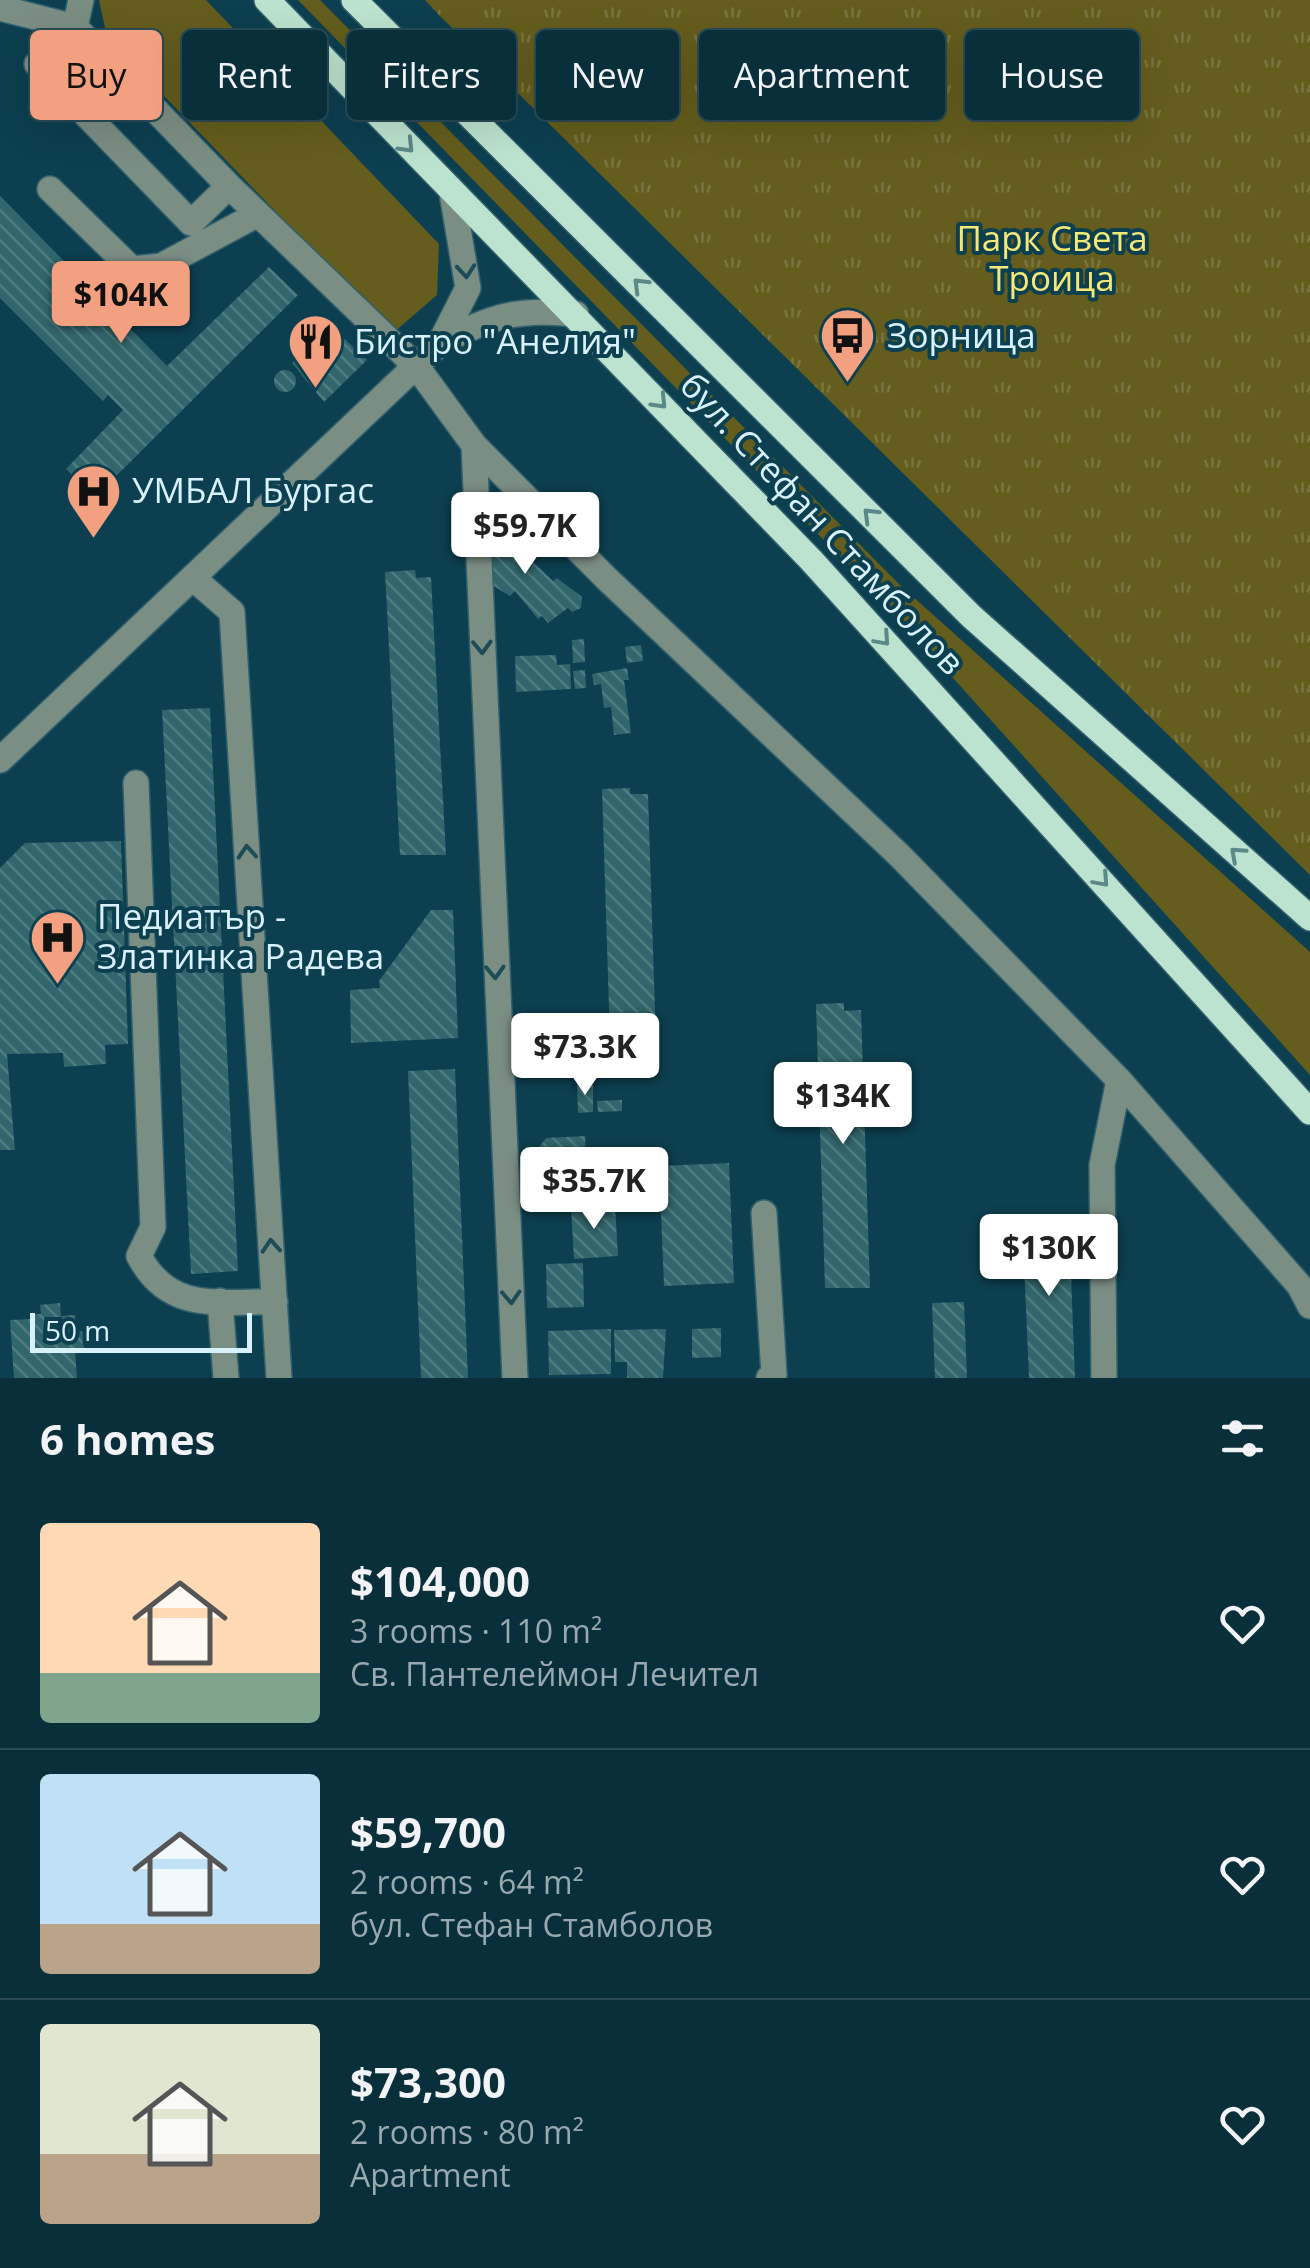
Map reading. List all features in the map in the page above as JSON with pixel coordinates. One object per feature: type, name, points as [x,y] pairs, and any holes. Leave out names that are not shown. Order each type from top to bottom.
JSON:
[{"type":"main road","name":"бул. Стефан Стамболов","points":[[267,0],[812,560],[1310,1112]]},
{"type":"main road","name":"бул. Стефан Стамболов","points":[[354,0],[970,616],[1310,918]]},
{"type":"street","points":[[81,0],[74,27],[36,64],[191,224],[229,186]]},
{"type":"street","points":[[0,8],[74,27],[229,186],[417,368],[474,445],[606,578],[899,855],[1120,1080],[1299,1285],[1310,1306]]},
{"type":"street","points":[[50,189],[132,269],[161,266],[258,214]]},
{"type":"street","points":[[0,760],[440,343],[468,288],[468,268],[452,193]]},
{"type":"street","points":[[440,343],[499,315],[538,310],[576,314]]},
{"type":"street","points":[[474,445],[515,1378]]},
{"type":"street","points":[[194,579],[232,612],[280,1378]]},
{"type":"street","points":[[136,783],[153,1226],[140,1256],[152,1280],[172,1295],[275,1302]]},
{"type":"street","points":[[1104,1378],[1102,1166],[1120,1080]]},
{"type":"street","points":[[764,1212],[774,1374],[769,1378]]},
{"type":"street","points":[[220,1301],[226,1378]]},
{"type":"green space","points":[[99,0],[206,0],[235,30],[182,30],[182,115],[162,94],[162,30],[105,30]]},
{"type":"green space","points":[[298,0],[320,0],[350,30],[347,50]]},
{"type":"green space","name":"Парк Света Троица","points":[[425,0],[1310,0],[1310,875],[545,120],[679,120],[679,30],[536,30],[536,111],[516,91],[516,30],[454,30]]},
{"type":"green space","points":[[187,120],[321,120],[439,244],[437,295],[393,333]]},
{"type":"green space","points":[[415,120],[439,120],[901,586],[1310,952],[1310,1075],[891,609]]},
{"type":"building","points":[[0,196],[167,366],[269,267],[298,295],[95,497],[66,469],[123,410],[108,395],[103,401],[0,298]]},
{"type":"building","points":[[324,320],[330,326],[324,333],[329,338],[336,331],[367,360],[324,402],[292,363],[303,353],[297,347]]},
{"type":"building","points":[[285,370],[293,373],[293,389],[285,392],[277,389],[274,381],[277,373]]},
{"type":"building","points":[[504,524],[523,541],[517,547],[553,581],[557,578],[582,597],[581,608],[572,612],[568,608],[548,623],[542,616],[538,619],[515,591],[510,596],[484,580],[483,529],[503,535]]},
{"type":"building","points":[[415,570],[416,578],[431,577],[446,855],[400,855],[385,572]]},
{"type":"building","points":[[584,639],[585,662],[573,663],[572,640]]},
{"type":"building","points":[[641,645],[643,661],[627,663],[625,647]]},
{"type":"building","points":[[556,655],[557,665],[570,664],[571,689],[516,692],[515,656]]},
{"type":"building","points":[[627,668],[629,680],[624,680],[631,733],[614,735],[611,707],[604,708],[601,684],[594,685],[592,674]]},
{"type":"building","points":[[585,670],[586,688],[575,689],[573,671]]},
{"type":"building","points":[[210,708],[238,1271],[191,1274],[162,710]]},
{"type":"building","points":[[630,788],[630,794],[648,794],[657,1073],[611,1072],[602,789]]},
{"type":"building","points":[[121,841],[128,1044],[105,1045],[106,1064],[64,1067],[63,1053],[7,1054],[15,1150],[0,1150],[0,868],[25,843]]},
{"type":"building","points":[[431,910],[453,910],[458,1038],[351,1043],[350,990],[380,988],[379,981]]},
{"type":"building","points":[[844,1003],[844,1011],[861,1010],[870,1288],[825,1288],[816,1004]]},
{"type":"building","points":[[455,1069],[468,1378],[421,1378],[408,1071]]},
{"type":"building","points":[[577,1084],[593,1084],[593,1112],[578,1113]]},
{"type":"building","points":[[622,1100],[622,1111],[598,1112],[597,1101]]},
{"type":"building","points":[[585,1136],[588,1197],[541,1200],[539,1147],[546,1138]]},
{"type":"building","points":[[729,1163],[734,1283],[664,1286],[659,1166]]},
{"type":"building","points":[[615,1205],[618,1256],[574,1259],[571,1207]]},
{"type":"building","points":[[1052,1217],[1053,1224],[1069,1224],[1075,1378],[1029,1378],[1022,1218]]},
{"type":"building","points":[[583,1263],[584,1307],[547,1308],[546,1264]]},
{"type":"building","points":[[964,1302],[967,1378],[935,1378],[932,1303]]},
{"type":"building","points":[[60,1303],[61,1316],[75,1315],[76,1331],[83,1331],[84,1351],[75,1351],[77,1378],[14,1378],[10,1320],[32,1319],[32,1314],[41,1314],[40,1305]]},
{"type":"building","points":[[721,1328],[721,1357],[692,1358],[692,1329]]},
{"type":"building","points":[[611,1329],[611,1374],[549,1375],[548,1331]]},
{"type":"building","points":[[666,1329],[663,1378],[627,1378],[627,1362],[615,1362],[614,1330]]},
{"type":"place","name":"Зорница","points":[[848,385]]},
{"type":"place","name":"Бистро \"Анелия\"","points":[[315,391]]},
{"type":"place","name":"УМБАЛ Бургас","points":[[93,540]]},
{"type":"place","name":"Педиатър - Златинка Радева","points":[[58,986]]}]
